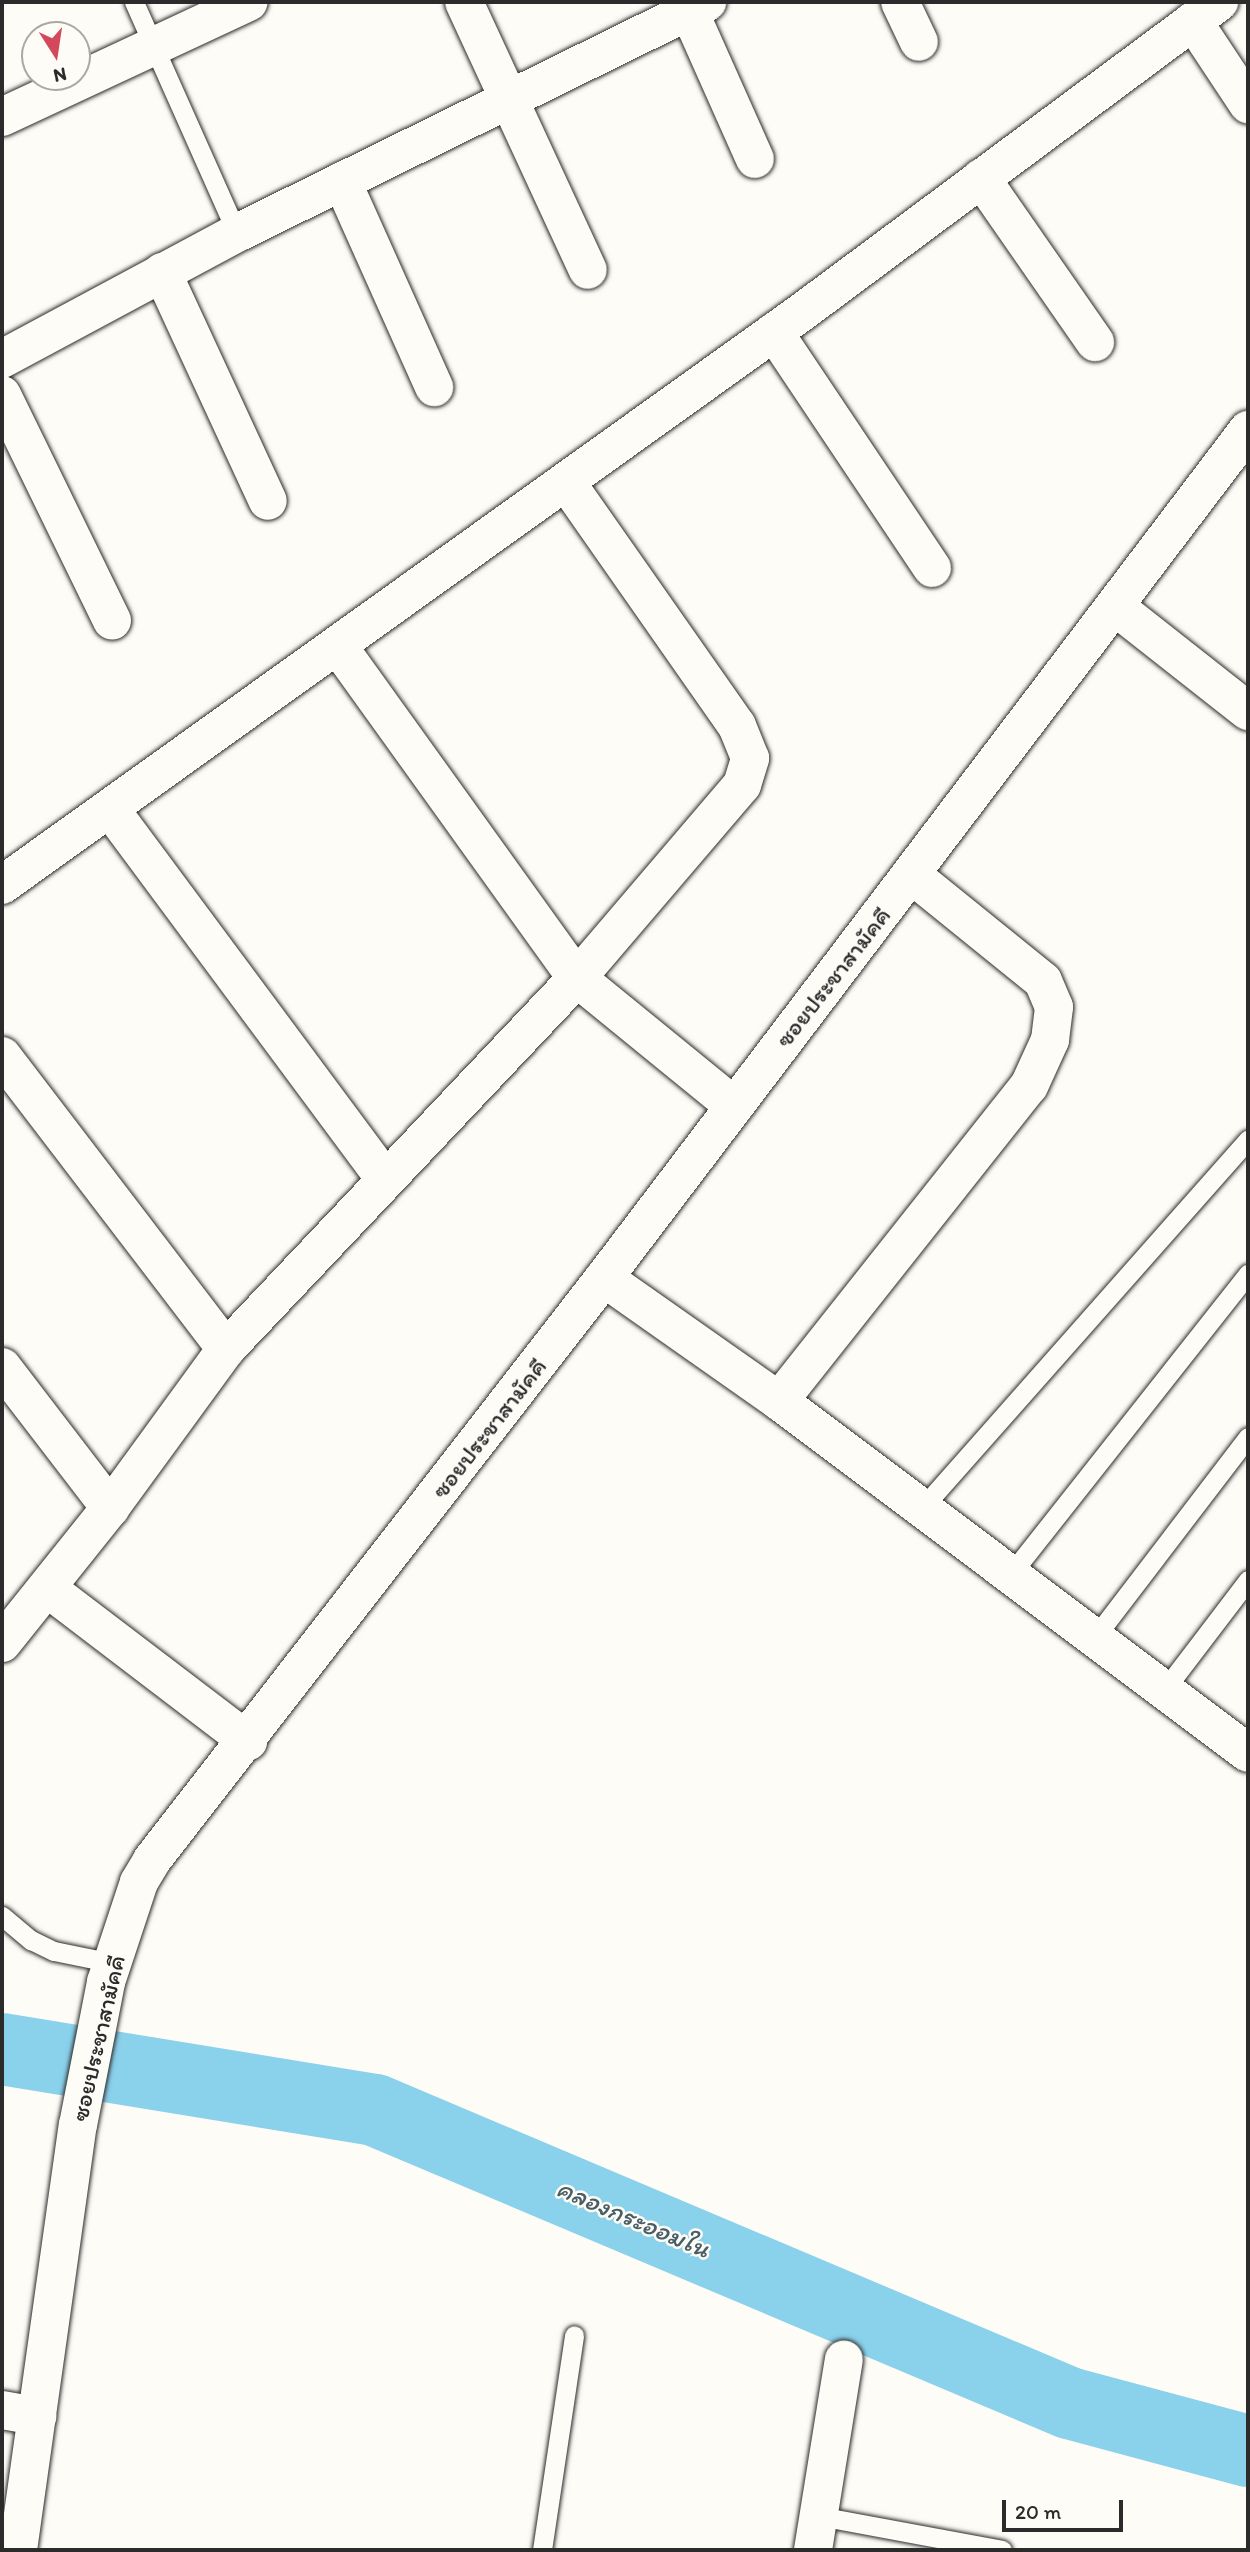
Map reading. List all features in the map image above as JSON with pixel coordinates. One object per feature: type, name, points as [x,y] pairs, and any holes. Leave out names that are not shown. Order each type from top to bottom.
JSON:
[{"type":"street","points":[[2,117],[249,2]]},
{"type":"street","points":[[464,2],[588,270]]},
{"type":"street","points":[[900,2],[919,42]]},
{"type":"street","points":[[2,359],[237,233],[694,5],[755,159]]},
{"type":"street","points":[[2,885],[111,810],[774,332],[1206,11],[1248,104]]},
{"type":"street","points":[[981,178],[1096,342]]},
{"type":"street","points":[[342,181],[434,387]]},
{"type":"street","points":[[162,272],[268,501]]},
{"type":"street","points":[[774,332],[932,568]]},
{"type":"street","points":[[2,395],[113,621]]},
{"type":"street","name":"ซอยประชาสามัคคี","points":[[18,2550],[19,2413],[109,1972],[139,1882],[152,1860],[248,1741],[1116,608],[1248,430]]},
{"type":"street","points":[[2,1643],[110,1508],[226,1349],[577,978],[742,785],[750,758],[737,726],[566,482]]},
{"type":"street","points":[[1116,608],[1248,711]]},
{"type":"street","points":[[338,646],[577,978],[734,1105]]},
{"type":"street","points":[[111,810],[385,1179]]},
{"type":"street","points":[[779,1401],[1029,1086],[1050,1040],[1054,1007],[1042,982],[912,875]]},
{"type":"street","points":[[2,1056],[226,1349]]},
{"type":"street","points":[[604,1278],[779,1401],[1248,1753]]},
{"type":"street","points":[[2,1367],[110,1508]]},
{"type":"street","points":[[47,1588],[248,1741]]},
{"type":"street","points":[[816,2533],[844,2359]]},
{"type":"lane","points":[[134,2],[237,233]]},
{"type":"lane","points":[[922,1508],[1248,1139]]},
{"type":"lane","points":[[1010,1575],[1248,1274]]},
{"type":"lane","points":[[1095,1637],[1248,1437]]},
{"type":"lane","points":[[1165,1689],[1248,1580]]},
{"type":"lane","points":[[2,1916],[31,1940],[109,1972]]},
{"type":"lane","points":[[542,2550],[574,2334]]},
{"type":"lane","points":[[816,2533],[1002,2550]]},
{"type":"waterway","name":"คลองกระออมใน","points":[[2,2049],[375,2110],[1069,2403],[1248,2451]]}]
